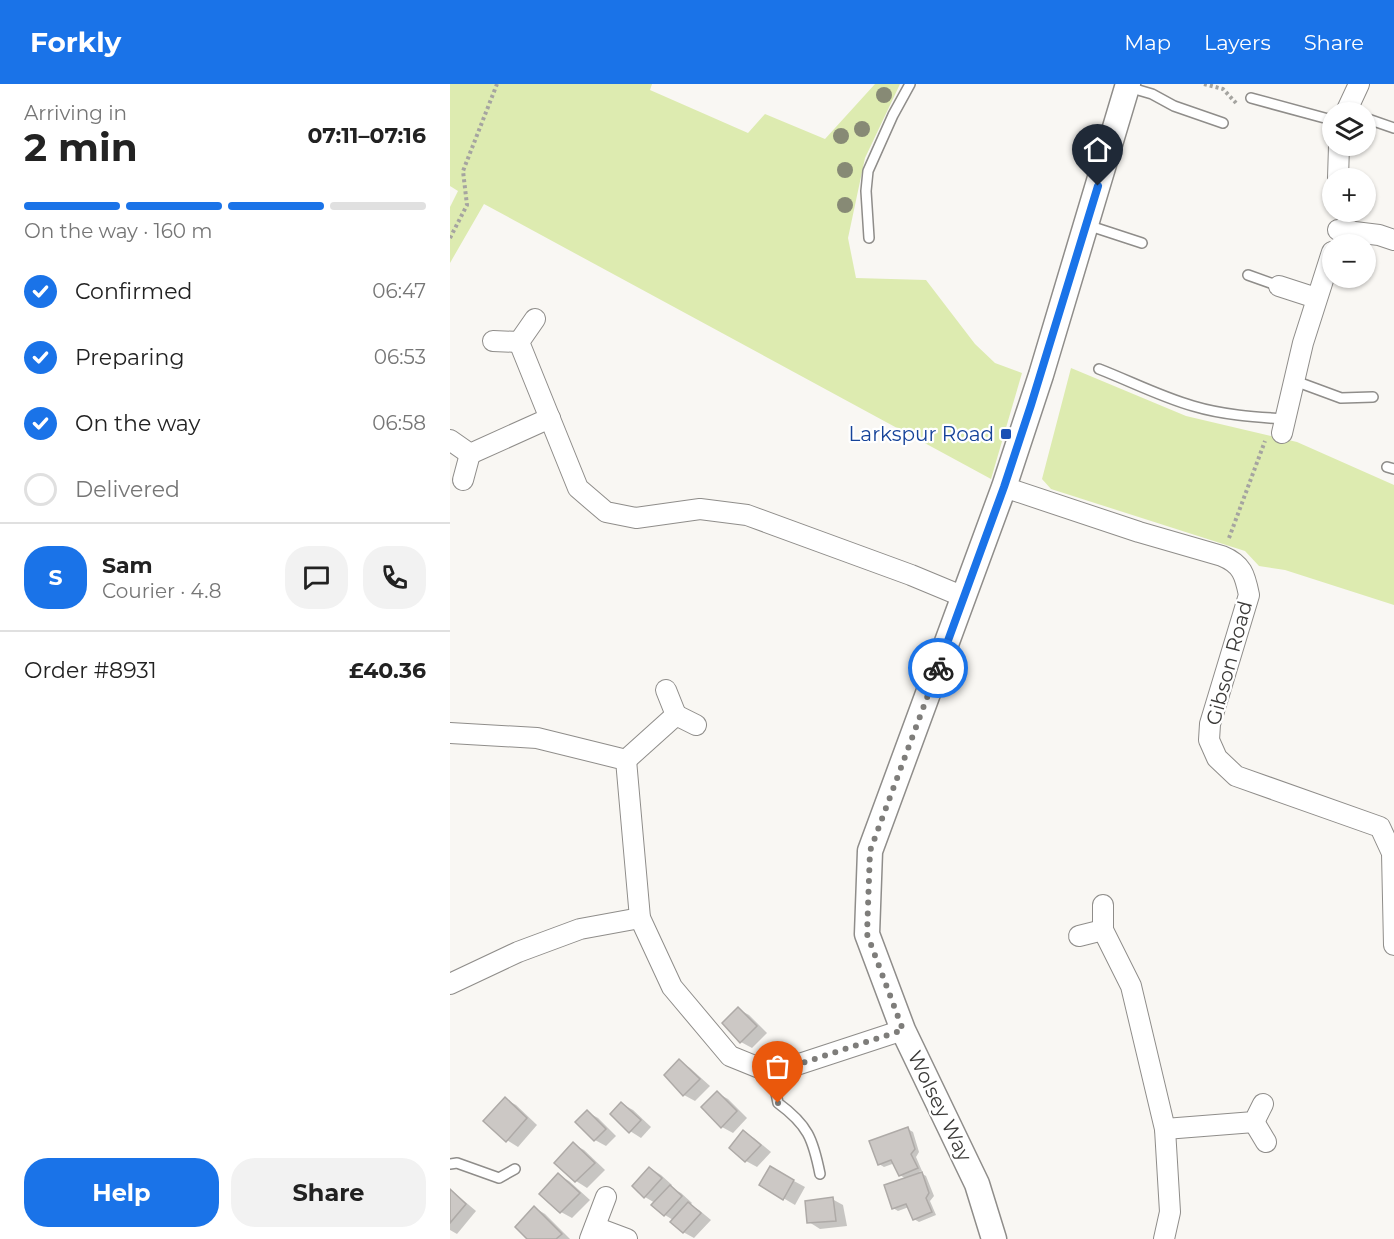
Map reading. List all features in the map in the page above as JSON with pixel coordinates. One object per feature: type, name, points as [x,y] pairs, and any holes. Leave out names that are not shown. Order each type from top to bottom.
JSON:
[{"type":"street","points":[[1353,102],[1359,84]]},
{"type":"street","name":"Wolsey Way","points":[[994,1239],[977,1184],[903,1030],[867,934],[870,851],[1004,487],[1041,375],[1128,86]]},
{"type":"street","points":[[1336,229],[1379,235],[1394,240]]},
{"type":"street","points":[[1283,426],[1303,343],[1322,281]]},
{"type":"street","points":[[1279,286],[1316,298]]},
{"type":"street","points":[[519,342],[535,319]]},
{"type":"street","points":[[493,341],[519,342]]},
{"type":"street","points":[[519,342],[578,488],[606,512],[636,518],[700,509],[747,515],[911,575],[964,597]]},
{"type":"street","points":[[470,454],[550,418]]},
{"type":"street","points":[[450,440],[470,454]]},
{"type":"street","points":[[464,480],[470,454]]},
{"type":"street","name":"Gibson Road","points":[[1004,487],[1138,532],[1222,556],[1240,567],[1249,595],[1210,724],[1209,740],[1217,758],[1236,776],[1380,827],[1392,853],[1394,945]]},
{"type":"street","points":[[666,690],[676,715],[696,725]]},
{"type":"street","points":[[626,760],[676,715]]},
{"type":"street","points":[[450,733],[537,738],[626,760]]},
{"type":"street","points":[[626,760],[640,918],[672,987],[730,1056],[772,1073],[903,1030]]},
{"type":"street","points":[[1103,905],[1103,930],[1131,986],[1165,1129],[1170,1212],[1164,1239]]},
{"type":"street","points":[[450,984],[518,952],[580,929],[640,918]]},
{"type":"street","points":[[1079,936],[1103,930]]},
{"type":"street","points":[[1165,1129],[1258,1113],[1266,1142]]},
{"type":"street","points":[[606,1197],[593,1233],[627,1239]]},
{"type":"lane","points":[[869,238],[866,191],[868,171],[893,115],[910,84]]},
{"type":"lane","points":[[1128,86],[1152,94],[1173,106],[1223,123]]},
{"type":"lane","points":[[1251,98],[1322,110]]},
{"type":"lane","points":[[1376,123],[1394,128]]},
{"type":"lane","points":[[1086,225],[1142,243]]},
{"type":"lane","points":[[1248,275],[1279,286]]},
{"type":"lane","points":[[1099,369],[1158,395],[1194,406],[1283,426]]},
{"type":"lane","points":[[1295,381],[1341,398],[1373,397]]},
{"type":"lane","points":[[772,1073],[778,1103],[803,1125],[813,1145],[820,1174]]},
{"type":"lane","points":[[450,1164],[457,1163],[499,1178],[515,1169]]},
{"type":"path","points":[[450,238],[467,205],[463,171],[497,84]]},
{"type":"path","points":[[1222,556],[1269,430],[1283,426]]},
{"type":"green space","points":[[450,84],[652,84],[650,90],[748,133],[765,114],[825,139],[875,84],[900,84],[865,158],[848,238],[856,278],[926,280],[975,344],[995,363],[1022,373],[991,479],[484,204],[450,263],[450,207],[458,191],[450,186]]},
{"type":"green space","points":[[1071,368],[1186,416],[1297,442],[1394,485],[1394,605],[1285,570],[1259,566],[1245,551],[1051,489],[1042,479]]},
{"type":"building","points":[[738,1007],[757,1026],[740,1043],[722,1023]]},
{"type":"building","points":[[679,1059],[700,1079],[683,1096],[664,1075]]},
{"type":"building","points":[[717,1091],[737,1111],[721,1128],[701,1107]]},
{"type":"building","points":[[505,1097],[527,1118],[506,1142],[483,1121]]},
{"type":"building","points":[[621,1102],[641,1120],[629,1133],[610,1114]]},
{"type":"building","points":[[587,1110],[606,1129],[594,1141],[575,1122]]},
{"type":"building","points":[[908,1127],[915,1149],[911,1154],[918,1168],[899,1176],[891,1160],[878,1165],[869,1141]]},
{"type":"building","points":[[743,1130],[761,1145],[745,1162],[729,1148]]},
{"type":"building","points":[[573,1142],[595,1163],[575,1182],[554,1163]]},
{"type":"building","points":[[770,1166],[794,1180],[783,1200],[759,1185]]},
{"type":"building","points":[[649,1167],[662,1178],[644,1198],[632,1186]]},
{"type":"building","points":[[922,1172],[929,1193],[926,1198],[932,1212],[913,1220],[906,1204],[892,1209],[884,1185]]},
{"type":"building","points":[[558,1173],[580,1193],[560,1213],[539,1194]]},
{"type":"building","points":[[670,1185],[682,1196],[664,1216],[651,1205]]},
{"type":"building","points":[[450,1189],[466,1204],[450,1223]]},
{"type":"building","points":[[833,1197],[836,1221],[807,1223],[805,1201]]},
{"type":"building","points":[[688,1202],[701,1213],[683,1233],[670,1222]]},
{"type":"building","points":[[534,1206],[562,1234],[556,1239],[527,1239],[515,1227]]},
{"type":"way so far","points":[[778,1103],[772,1073],[903,1030],[867,934],[870,851],[938,668]]},
{"type":"place","name":"Larkspur Road","points":[[1006,434]]},
{"type":"route","points":[[938,668],[1004,487],[1041,375],[1098,186]]}]
